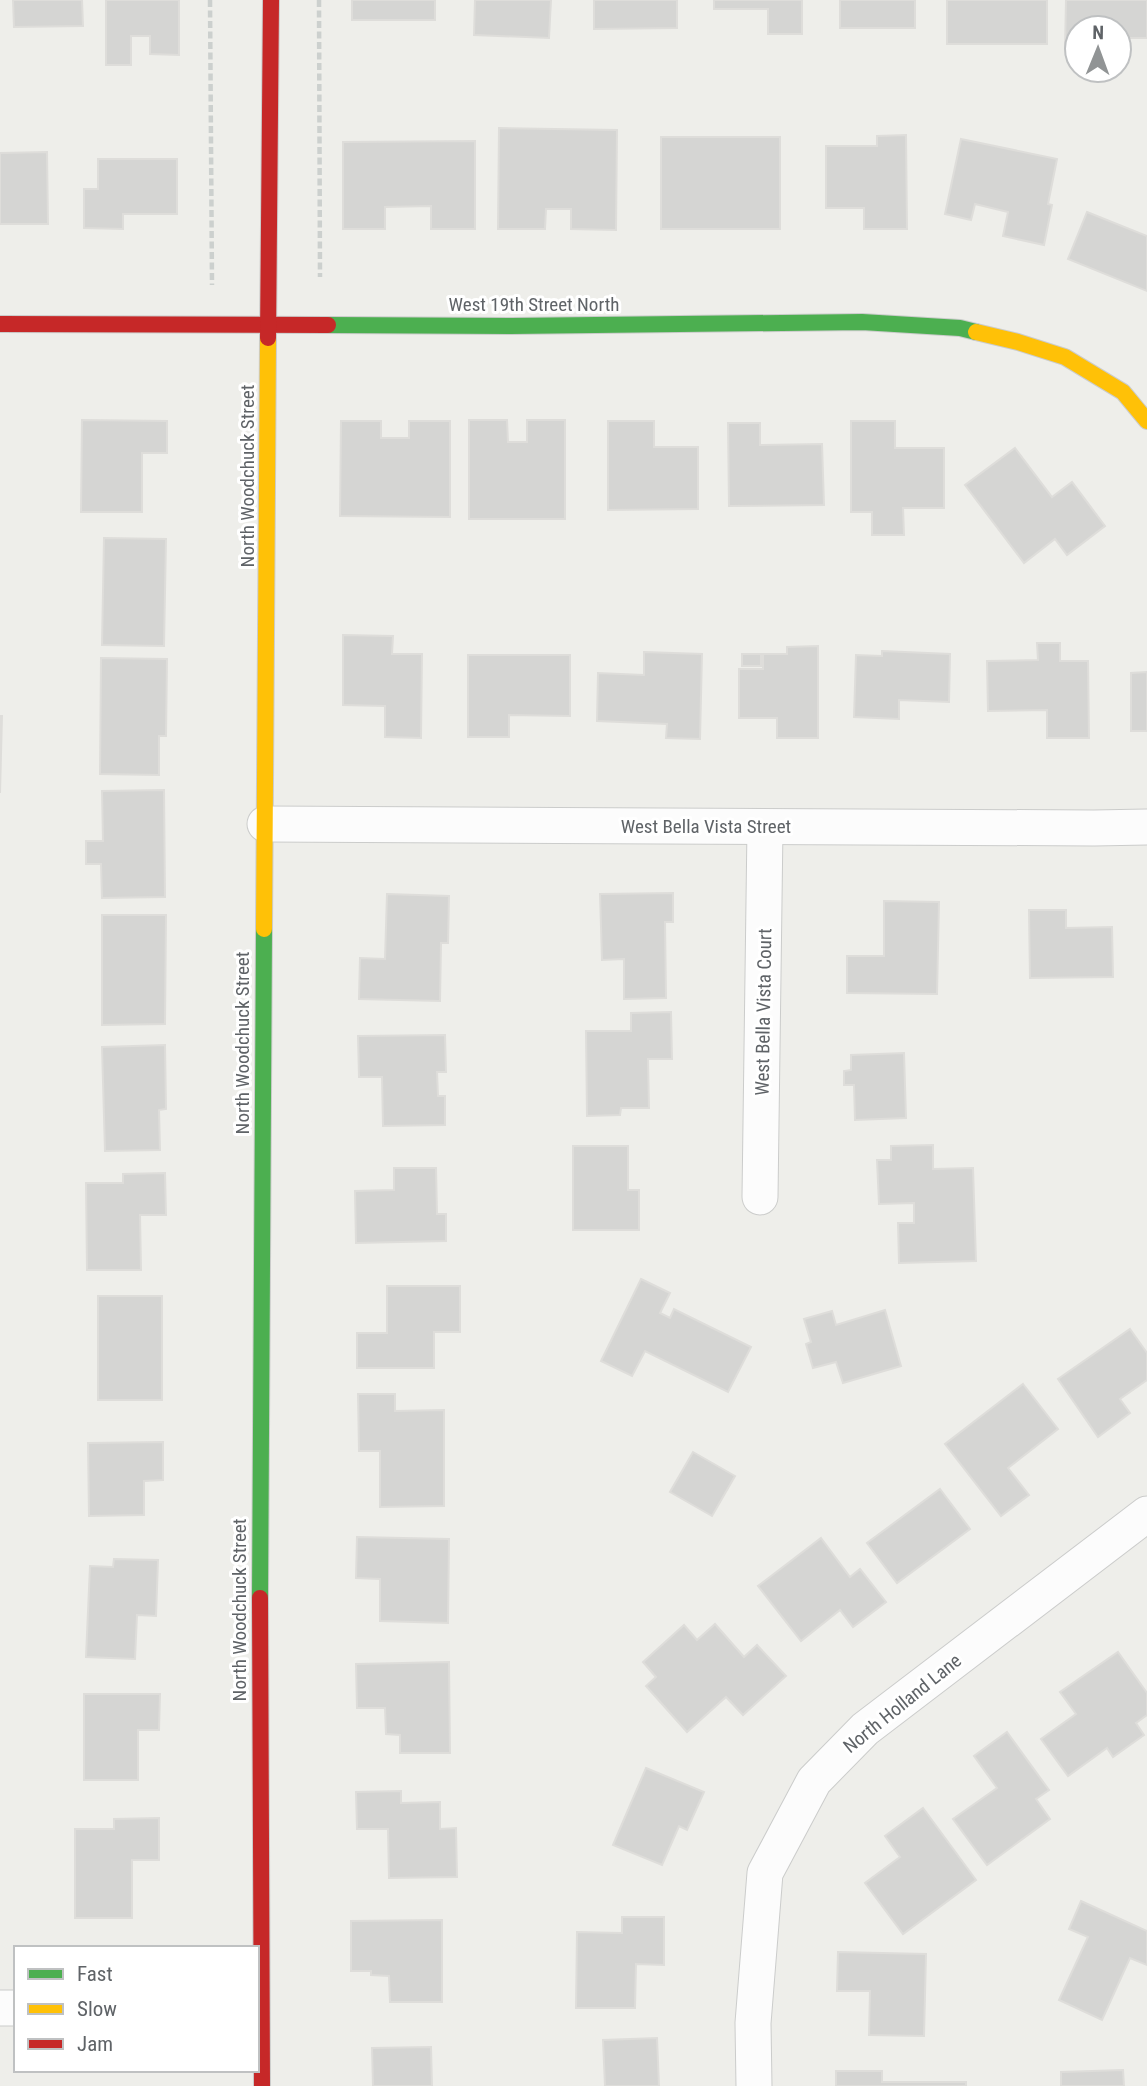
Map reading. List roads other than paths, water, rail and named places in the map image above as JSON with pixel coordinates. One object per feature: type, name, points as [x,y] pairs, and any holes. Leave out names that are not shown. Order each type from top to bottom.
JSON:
[{"type":"street","name":"North Woodchuck Street","points":[[262,2086],[260,1483],[271,0]]},
{"type":"street","name":"West 19th Street North","points":[[0,324],[511,326],[862,322],[960,328],[1065,356],[1123,392],[1147,421]]},
{"type":"street","name":"West Bella Vista Street","points":[[265,824],[1147,827]]},
{"type":"street","name":"West Bella Vista Court","points":[[760,1197],[765,827]]},
{"type":"street","name":"North Holland Lane","points":[[754,2086],[753,2023],[765,1873],[814,1781],[864,1729],[1147,1514]]}]
